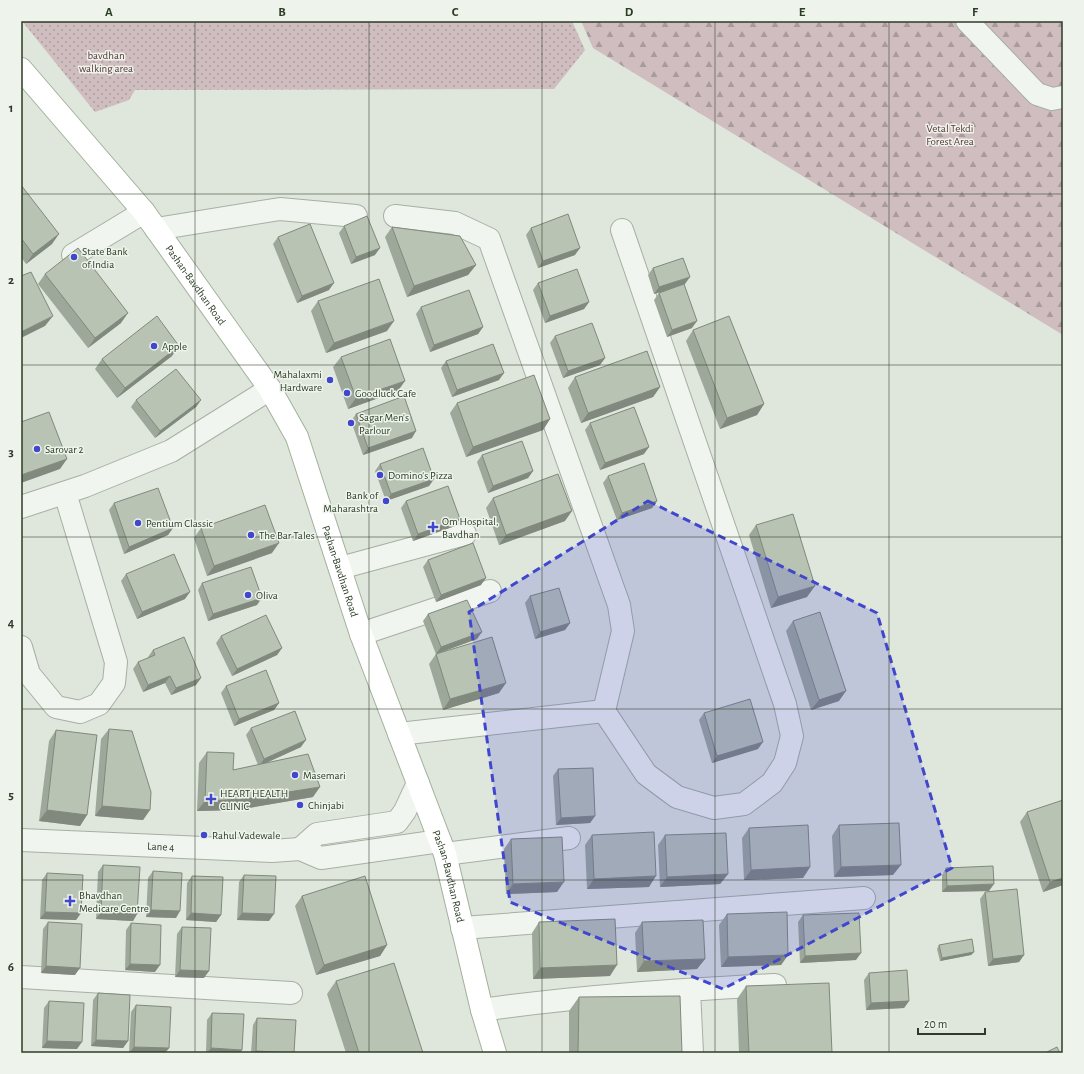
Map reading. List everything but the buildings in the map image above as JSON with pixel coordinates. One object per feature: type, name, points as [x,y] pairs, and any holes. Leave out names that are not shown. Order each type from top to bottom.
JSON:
[{"type":"main road","name":"Pashan-Bavdhan Road","points":[[21,69],[150,220],[270,389],[297,438],[361,634],[443,848],[482,1010],[495,1053]]},
{"type":"street","points":[[967,21],[1037,94],[1052,99],[1063,96]]},
{"type":"street","points":[[73,255],[150,220],[280,209],[356,216]]},
{"type":"street","points":[[395,216],[455,223],[489,239],[619,605],[623,631],[604,711],[646,774],[677,798],[714,808],[744,804],[772,783],[785,763],[792,736],[785,704],[622,230]]},
{"type":"street","points":[[21,507],[64,493],[171,451],[270,389]]},
{"type":"street","points":[[21,648],[29,674],[56,707],[80,712],[98,704],[114,683],[116,662],[115,656],[64,493]]},
{"type":"street","points":[[340,568],[465,534]]},
{"type":"street","points":[[361,634],[490,591]]},
{"type":"street","points":[[399,734],[604,711]]},
{"type":"street","points":[[300,849],[317,834],[397,822],[405,811],[418,783]]},
{"type":"street","name":"Lane 4","points":[[21,840],[272,851],[300,849],[321,858],[569,838]]},
{"type":"street","points":[[462,928],[864,898]]},
{"type":"street","points":[[21,977],[291,993]]},
{"type":"street","points":[[482,1010],[528,1004],[689,990],[792,985]]},
{"type":"street","points":[[689,990],[692,1053]]},
{"type":"highlighted area","points":[[648,501],[877,613],[952,868],[723,989],[510,902],[469,612]]},
{"type":"green space","name":"bavdhan walking area","points":[[22,21],[572,21],[585,50],[554,89],[135,90],[129,100],[95,112]]},
{"type":"green space","name":"Vetal Tekdi Forest Area","points":[[581,21],[1063,21],[1063,335],[593,48]]},
{"type":"place","name":"State Bank of India","points":[[74,257]]},
{"type":"place","name":"Apple","points":[[154,346]]},
{"type":"place","name":"Mahalaxmi Hardware","points":[[330,380]]},
{"type":"place","name":"Goodluck Cafe","points":[[347,393]]},
{"type":"place","name":"Sagar Men's Parlour","points":[[351,423]]},
{"type":"place","name":"Sarovar 2","points":[[37,449]]},
{"type":"place","name":"Domino's Pizza","points":[[380,475]]},
{"type":"place","name":"Bank of Maharashtra","points":[[386,501]]},
{"type":"place","name":"Pentium Classic","points":[[138,523]]},
{"type":"place","name":"Om Hospital, Bavdhan","points":[[433,527]]},
{"type":"place","name":"The Bar Tales","points":[[251,535]]},
{"type":"place","name":"Oliva","points":[[248,595]]},
{"type":"place","name":"Masemari","points":[[295,775]]},
{"type":"place","name":"HEART HEALTH CLINIC","points":[[211,799]]},
{"type":"place","name":"Chinjabi","points":[[300,805]]},
{"type":"place","name":"Rahul Vadewale","points":[[204,835]]},
{"type":"place","name":"Bhavdhan Medicare Centre","points":[[70,901]]}]
